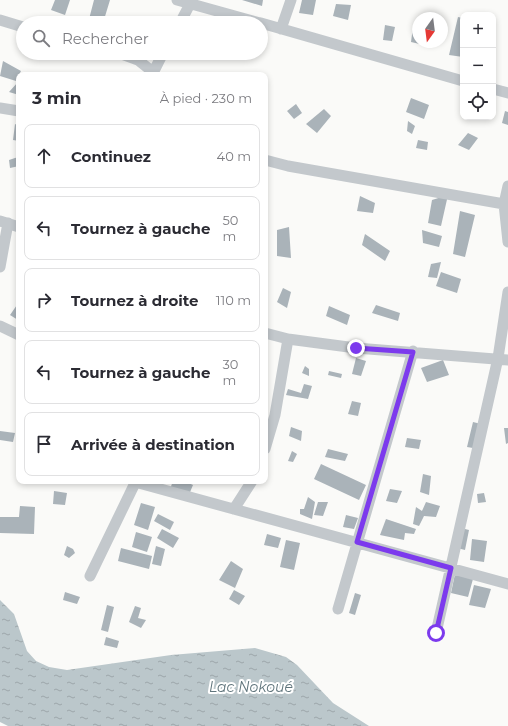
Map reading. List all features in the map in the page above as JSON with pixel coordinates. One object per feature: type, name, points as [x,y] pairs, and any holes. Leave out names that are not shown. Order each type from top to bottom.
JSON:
[{"type":"street","points":[[177,0],[234,16]]},
{"type":"street","points":[[281,29],[291,0]]},
{"type":"street","points":[[184,16],[190,4]]},
{"type":"street","points":[[0,20],[16,24]]},
{"type":"street","points":[[268,25],[460,80]]},
{"type":"street","points":[[138,60],[150,72]]},
{"type":"street","points":[[153,72],[159,60]]},
{"type":"street","points":[[496,90],[508,93]]},
{"type":"street","points":[[0,108],[16,110]]},
{"type":"street","points":[[268,161],[288,166],[504,204]]},
{"type":"street","points":[[508,186],[504,204],[508,242]]},
{"type":"street","points":[[0,267],[4,222],[16,226]]},
{"type":"street","points":[[436,633],[503,359],[508,292]]},
{"type":"street","points":[[0,326],[16,334]]},
{"type":"street","points":[[268,334],[288,339],[356,348],[503,359]]},
{"type":"street","points":[[268,439],[275,415],[288,339]]},
{"type":"street","points":[[338,609],[413,352]]},
{"type":"street","points":[[90,576],[135,484]]},
{"type":"street","points":[[146,484],[508,584]]},
{"type":"street","points":[[234,509],[250,484]]},
{"type":"water","name":"Lac Nokoué","points":[[0,600],[14,614],[27,651],[36,661],[49,667],[67,670],[171,655],[255,648],[286,657],[297,665],[333,703],[369,726],[8,726],[0,722]]},
{"type":"building","points":[[55,0],[70,0],[65,15],[51,10]]},
{"type":"building","points":[[94,0],[110,0],[105,16],[90,16]]},
{"type":"building","points":[[242,0],[263,0],[262,6]]},
{"type":"building","points":[[302,0],[316,0],[313,15],[299,13]]},
{"type":"building","points":[[336,4],[351,5],[348,20],[333,16]]},
{"type":"building","points":[[458,17],[460,17],[460,57],[449,55]]},
{"type":"building","points":[[385,25],[395,27],[392,41],[383,40]]},
{"type":"building","points":[[3,61],[21,71],[16,72],[16,81],[0,76]]},
{"type":"building","points":[[16,84],[16,94],[9,92]]},
{"type":"building","points":[[411,98],[429,105],[424,119],[406,112]]},
{"type":"building","points":[[296,104],[302,113],[294,119],[287,111]]},
{"type":"building","points":[[324,109],[331,116],[317,133],[306,124]]},
{"type":"building","points":[[505,111],[508,112],[508,125],[502,123]]},
{"type":"building","points":[[408,121],[415,126],[412,134],[407,131]]},
{"type":"building","points":[[15,124],[16,140],[13,140]]},
{"type":"building","points":[[468,133],[478,138],[469,150],[458,145]]},
{"type":"building","points":[[418,140],[428,142],[427,150],[416,148]]},
{"type":"building","points":[[16,158],[16,167],[10,168],[9,160]]},
{"type":"building","points":[[448,195],[441,226],[428,223],[432,200]]},
{"type":"building","points":[[360,196],[375,203],[373,213],[357,211]]},
{"type":"building","points":[[460,211],[475,215],[465,257],[453,254]]},
{"type":"building","points":[[289,227],[291,258],[277,256],[277,230]]},
{"type":"building","points":[[422,230],[442,236],[439,247],[423,243]]},
{"type":"building","points":[[365,234],[390,251],[385,261],[362,245]]},
{"type":"building","points":[[441,262],[437,278],[428,277],[431,264]]},
{"type":"building","points":[[441,272],[461,279],[457,293],[436,286]]},
{"type":"building","points":[[283,288],[291,292],[287,308],[277,302]]},
{"type":"building","points":[[376,305],[400,313],[398,321],[372,313]]},
{"type":"building","points":[[16,306],[16,319],[10,315]]},
{"type":"building","points":[[329,306],[350,315],[347,325],[326,316]]},
{"type":"building","points":[[356,358],[366,361],[361,376],[352,374]]},
{"type":"building","points":[[443,360],[449,375],[427,382],[421,368]]},
{"type":"building","points":[[305,366],[309,369],[309,376],[302,373]]},
{"type":"building","points":[[329,371],[342,374],[341,378],[328,375]]},
{"type":"building","points":[[304,384],[312,386],[308,399],[286,395],[288,389],[301,393]]},
{"type":"building","points":[[352,401],[361,403],[358,416],[348,414]]},
{"type":"building","points":[[473,422],[481,424],[473,448],[467,447]]},
{"type":"building","points":[[291,427],[302,431],[301,441],[289,436]]},
{"type":"building","points":[[504,428],[508,428],[508,443],[506,444]]},
{"type":"building","points":[[0,431],[15,433],[13,442],[0,440]]},
{"type":"building","points":[[407,438],[421,440],[419,449],[405,447]]},
{"type":"building","points":[[328,449],[348,454],[345,461],[325,457]]},
{"type":"building","points":[[292,451],[297,454],[293,462],[288,461]]},
{"type":"building","points":[[321,464],[366,485],[359,500],[314,479]]},
{"type":"building","points":[[423,474],[431,476],[429,495],[420,492]]},
{"type":"building","points":[[172,484],[193,485],[188,497],[170,489]]},
{"type":"building","points":[[390,489],[402,491],[397,503],[386,501]]},
{"type":"building","points":[[54,491],[67,493],[65,505],[53,504]]},
{"type":"building","points":[[484,493],[486,502],[478,503],[477,494]]},
{"type":"building","points":[[308,497],[315,502],[312,519],[300,514],[300,509],[304,509]]},
{"type":"building","points":[[318,502],[328,502],[323,516],[314,515]]},
{"type":"building","points":[[426,502],[440,506],[436,517],[424,516],[419,526],[413,524],[416,507],[422,511]]},
{"type":"building","points":[[141,503],[155,507],[148,530],[134,525]]},
{"type":"building","points":[[20,506],[35,507],[34,534],[0,533],[0,517],[19,517]]},
{"type":"building","points":[[158,514],[174,522],[170,530],[154,521]]},
{"type":"building","points":[[346,515],[358,518],[354,529],[343,527]]},
{"type":"building","points":[[386,519],[416,529],[414,534],[405,533],[404,540],[380,535]]},
{"type":"building","points":[[461,528],[469,530],[465,550],[457,548]]},
{"type":"building","points":[[162,529],[179,538],[173,548],[157,538]]},
{"type":"building","points":[[136,532],[152,537],[147,552],[132,547]]},
{"type":"building","points":[[267,534],[281,538],[278,548],[264,545]]},
{"type":"building","points":[[472,539],[487,541],[484,562],[470,560]]},
{"type":"building","points":[[286,540],[300,543],[294,570],[280,567]]},
{"type":"building","points":[[67,546],[73,549],[75,553],[69,558],[64,555]]},
{"type":"building","points":[[156,546],[165,549],[161,566],[152,564]]},
{"type":"building","points":[[121,548],[152,556],[149,569],[118,561]]},
{"type":"building","points":[[231,561],[243,569],[235,588],[219,580]]},
{"type":"building","points":[[455,574],[473,579],[468,597],[451,593]]},
{"type":"building","points":[[474,585],[491,589],[485,608],[469,605]]},
{"type":"building","points":[[234,590],[245,596],[239,605],[229,599]]},
{"type":"building","points":[[65,592],[80,597],[77,604],[63,600]]},
{"type":"building","points":[[355,593],[361,595],[355,615],[349,613]]},
{"type":"building","points":[[107,605],[114,607],[108,632],[101,630]]},
{"type":"building","points":[[135,606],[141,608],[138,618],[146,620],[141,628],[129,622]]},
{"type":"building","points":[[106,637],[119,641],[117,648],[104,645]]},
{"type":"route","points":[[356,348],[413,352],[357,542],[451,568],[436,633]]}]
